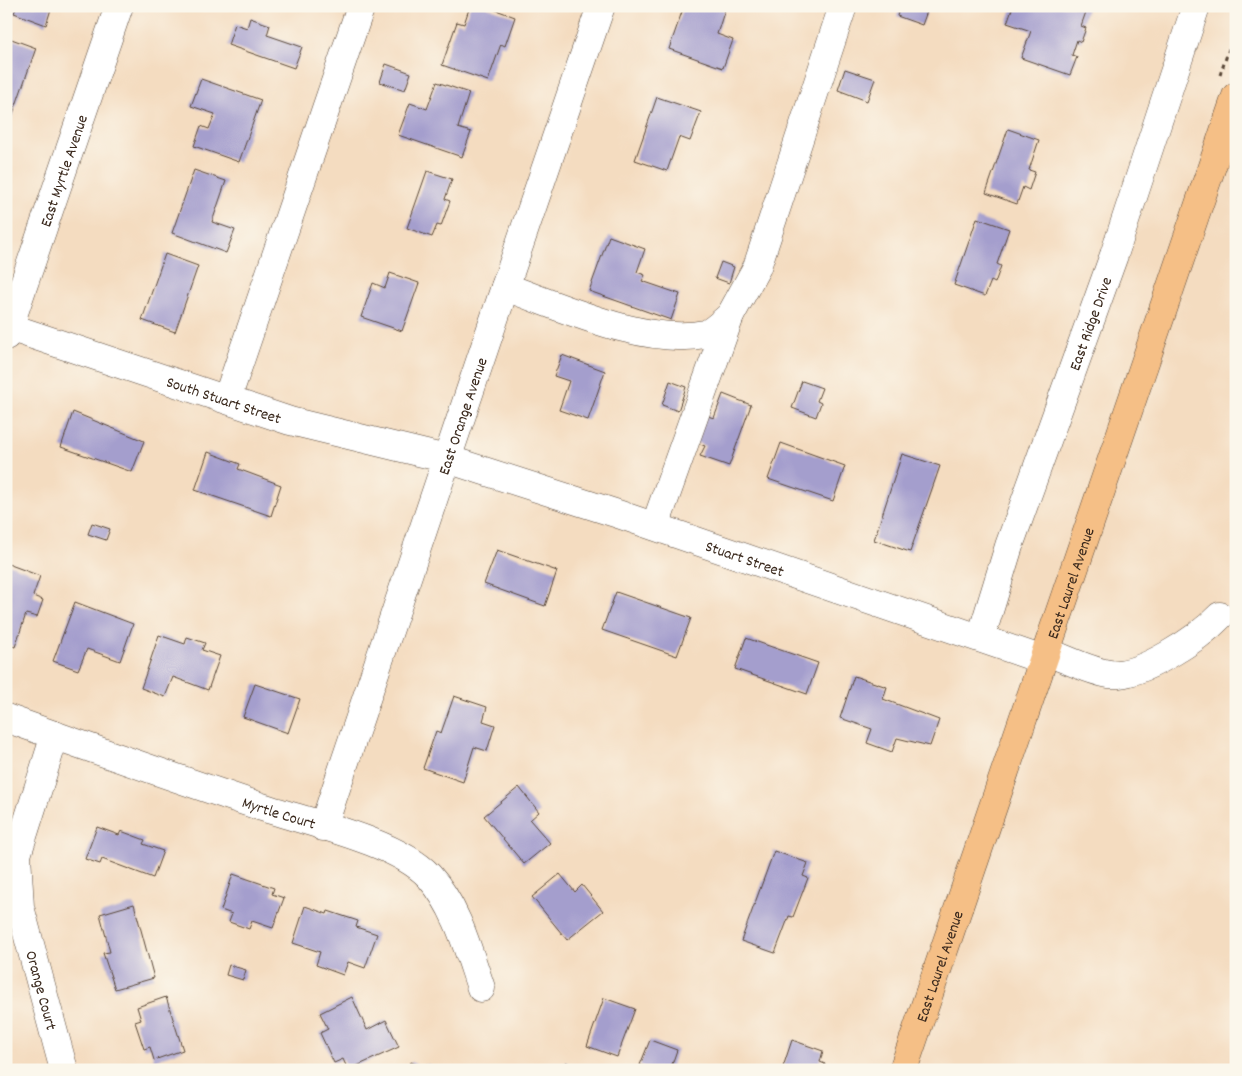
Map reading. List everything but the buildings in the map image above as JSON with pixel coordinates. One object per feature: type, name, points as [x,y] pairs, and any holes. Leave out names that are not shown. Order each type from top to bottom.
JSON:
[{"type":"main road","name":"East Laurel Avenue","points":[[904,1070],[1236,96]]},
{"type":"street","name":"East Myrtle Avenue","points":[[7,329],[119,6]]},
{"type":"street","points":[[227,399],[361,6]]},
{"type":"street","name":"East Orange Avenue","points":[[323,827],[601,6]]},
{"type":"street","points":[[655,526],[730,316],[756,267],[842,6]]},
{"type":"street","name":"East Ridge Drive","points":[[980,637],[1009,546],[1114,255],[1196,6]]},
{"type":"street","points":[[505,287],[624,328],[658,336],[707,334],[730,316]]},
{"type":"street","name":"South Stuart Street","points":[[7,329],[290,421],[447,459]]},
{"type":"street","name":"Stuart Street","points":[[447,459],[655,526],[980,637],[1110,674],[1147,667],[1207,630],[1220,616]]},
{"type":"street","name":"Myrtle Court","points":[[6,718],[323,827],[378,844],[405,857],[428,876],[445,900],[459,927],[481,988]]},
{"type":"street","name":"Orange Court","points":[[55,735],[17,855],[20,907],[64,1070]]}]
